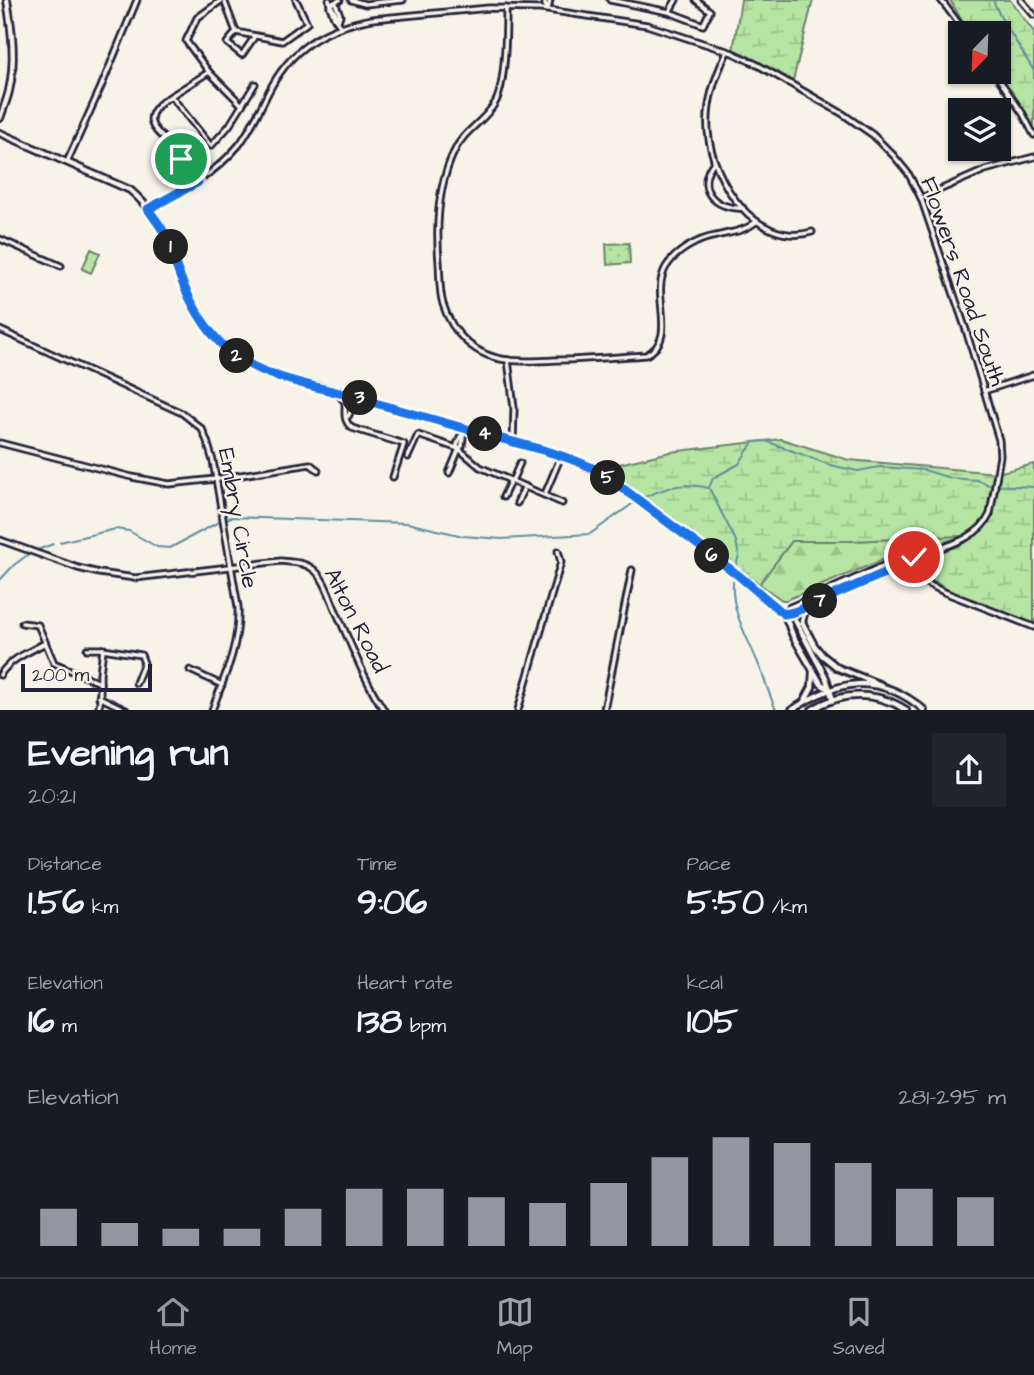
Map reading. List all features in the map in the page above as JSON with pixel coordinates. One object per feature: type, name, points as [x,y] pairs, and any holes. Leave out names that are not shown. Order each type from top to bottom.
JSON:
[{"type":"street","points":[[0,118],[9,91],[11,74],[12,37],[7,0]]},
{"type":"street","points":[[67,162],[137,0]]},
{"type":"street","points":[[236,32],[223,0],[197,18],[186,41],[209,72],[242,105]]},
{"type":"street","points":[[236,32],[282,40],[307,23],[296,0]]},
{"type":"street","points":[[351,0],[365,4],[403,0]]},
{"type":"street","points":[[547,0],[548,9]]},
{"type":"street","points":[[610,0],[669,12],[703,25],[710,11],[696,0]]},
{"type":"street","points":[[669,12],[676,0]]},
{"type":"street","points":[[942,0],[957,21]]},
{"type":"street","points":[[1021,0],[1034,15]]},
{"type":"street","points":[[334,1],[340,15],[338,19],[341,27]]},
{"type":"street","points":[[506,8],[506,39],[499,92],[494,104],[463,135],[454,150],[443,188],[438,249],[442,303],[459,335],[479,351],[508,360],[571,360],[646,355],[652,352],[663,338],[660,281],[669,263],[690,246],[716,235],[739,232],[756,222]]},
{"type":"street","name":"Flowers Road South","points":[[148,209],[213,172],[239,144],[277,77],[293,56],[317,38],[341,27],[372,19],[506,8],[548,9],[647,25],[727,51],[757,64],[843,114],[873,135],[894,156],[908,173],[921,198],[997,430],[999,460],[990,514],[978,530],[963,539],[905,560],[896,560],[790,607],[784,614]]},
{"type":"street","points":[[236,32],[227,43],[242,55],[255,36]]},
{"type":"street","points":[[727,51],[714,80],[710,100],[708,131],[714,162],[732,196],[756,222],[783,234],[811,232]]},
{"type":"street","points":[[198,182],[174,149],[152,127],[151,117],[158,105],[209,72]]},
{"type":"street","points":[[171,96],[211,146],[229,126],[254,84]]},
{"type":"street","points":[[1002,84],[1034,135]]},
{"type":"street","points":[[0,133],[130,190],[148,209],[166,235],[190,301],[215,337],[246,363],[284,379],[364,399],[575,460],[601,472],[794,620],[826,678],[833,700]]},
{"type":"street","points":[[921,198],[985,170],[1034,157]]},
{"type":"street","points":[[714,162],[707,175],[706,186],[711,197],[732,209],[743,208]]},
{"type":"street","points":[[0,239],[61,266]]},
{"type":"street","name":"Embry Circle","points":[[0,330],[182,413],[202,429],[216,479],[238,607],[238,632],[212,710]]},
{"type":"street","points":[[508,360],[514,408],[513,442]]},
{"type":"street","points":[[985,391],[1034,375]]},
{"type":"street","points":[[335,391],[342,397],[344,414],[352,428],[404,444],[393,477]]},
{"type":"street","points":[[346,418],[353,404],[364,399]]},
{"type":"street","points":[[345,405],[352,407]]},
{"type":"street","points":[[449,474],[462,446],[464,428]]},
{"type":"street","points":[[408,457],[418,435],[459,449],[480,467],[562,503]]},
{"type":"street","points":[[0,443],[154,481],[179,483],[216,479],[310,464],[318,470]]},
{"type":"street","points":[[545,495],[561,456]]},
{"type":"street","points":[[503,497],[520,463]]},
{"type":"street","points":[[517,503],[525,486]]},
{"type":"street","name":"Alton Road","points":[[0,540],[78,568],[135,578],[281,561],[306,565],[313,569],[325,586],[384,710]]},
{"type":"street","points":[[518,710],[561,562],[558,551]]},
{"type":"street","points":[[905,560],[924,582],[1034,627]]},
{"type":"street","name":"Flowers Road South","points":[[784,614],[901,566],[905,560]]},
{"type":"street","points":[[604,710],[632,570]]},
{"type":"street","points":[[816,603],[805,610],[803,622],[822,655],[838,668],[909,698],[923,710]]},
{"type":"street","points":[[784,614],[793,636],[821,685],[829,689]]},
{"type":"street","points":[[22,623],[38,625],[54,663],[100,683]]},
{"type":"street","points":[[0,675],[4,668],[15,660],[45,643]]},
{"type":"street","points":[[87,649],[141,655],[144,663],[135,683]]},
{"type":"street","points":[[98,710],[103,649]]},
{"type":"street","points":[[190,670],[222,685]]},
{"type":"street","points":[[804,702],[812,687],[813,670]]},
{"type":"street","points":[[792,710],[829,689],[850,684],[884,687]]},
{"type":"street","points":[[812,710],[833,700],[860,695],[891,701],[906,710]]},
{"type":"street","points":[[100,696],[126,710]]},
{"type":"green space","points":[[741,0],[813,0],[792,85],[733,51]]},
{"type":"green space","points":[[950,0],[1010,0],[1034,32],[1034,129],[1003,84],[1012,84],[1012,21],[962,21]]},
{"type":"green space","points":[[629,243],[630,263],[607,265],[606,244]]},
{"type":"green space","points":[[91,249],[100,253],[91,273],[82,269]]},
{"type":"green space","points":[[781,439],[849,460],[997,473],[1034,464],[1034,627],[967,602],[894,555],[959,536],[792,541],[759,584],[598,469],[670,452]]},
{"type":"green space","points":[[960,538],[894,555],[786,600],[759,584],[792,541]]},
{"type":"waterway","points":[[993,0],[1034,71]]},
{"type":"waterway","points":[[735,568],[739,556],[736,541],[709,488],[713,478],[739,464],[753,442],[766,441],[830,465],[858,471],[879,467],[924,470],[950,478],[977,480],[989,485],[1034,487]]},
{"type":"waterway","points":[[640,499],[673,487],[690,485],[709,488]]},
{"type":"waterway","points":[[60,542],[116,529],[129,531],[157,547],[170,548],[231,517],[407,523],[463,536],[502,539],[590,534],[635,502]]},
{"type":"waterway","points":[[35,551],[53,544]]},
{"type":"waterway","points":[[0,580],[30,553]]},
{"type":"waterway","points":[[734,574],[734,598],[739,620],[776,710]]},
{"type":"route","points":[[181,159],[198,182],[148,209],[166,235],[190,301],[215,337],[246,363],[284,379],[324,388],[586,464],[601,472],[738,575],[784,614],[901,566],[905,560],[914,557]]}]
